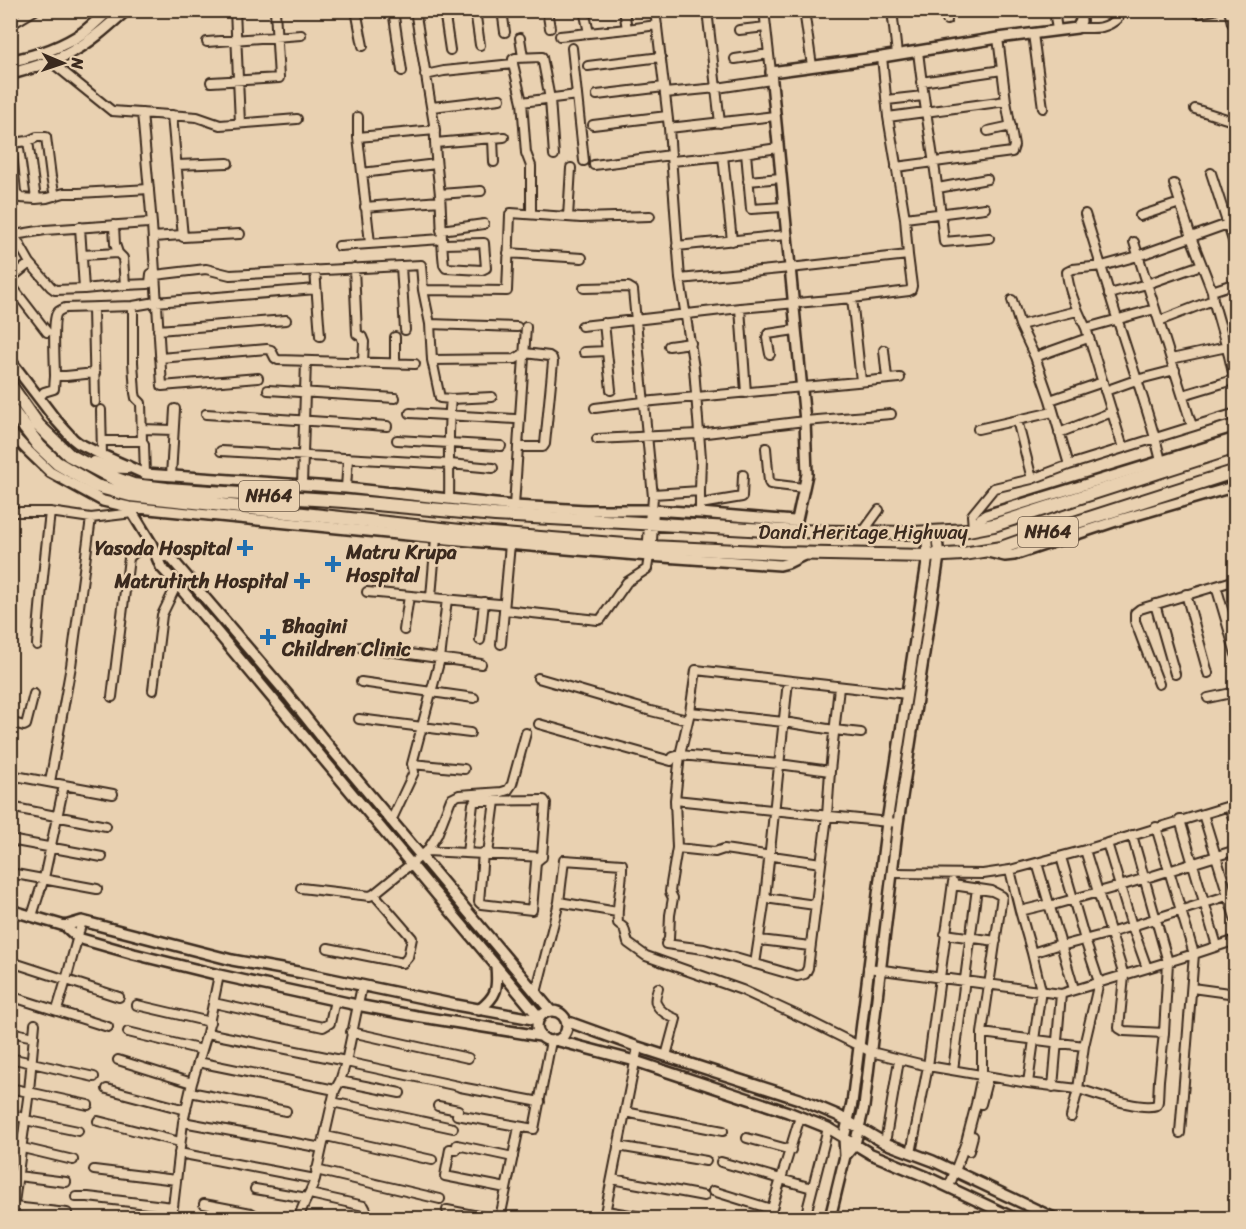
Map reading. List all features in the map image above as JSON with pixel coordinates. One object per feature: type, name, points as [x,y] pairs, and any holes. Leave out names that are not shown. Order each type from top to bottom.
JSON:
[{"type":"highway","points":[[10,373],[64,444],[90,462],[103,466],[127,467]]},
{"type":"highway","name":"NH64","points":[[10,385],[38,425],[69,455],[111,477],[133,485],[387,504],[495,515],[600,521]]},
{"type":"highway","name":"NH64","points":[[10,408],[39,446],[57,463],[96,486],[130,495],[479,534],[585,541]]},
{"type":"highway","points":[[10,419],[31,447],[58,473]]},
{"type":"highway","name":"Dandi Heritage Highway","points":[[600,521],[859,532],[931,532],[974,528],[994,525],[1236,447]]},
{"type":"highway","name":"Dandi Heritage Highway","points":[[585,541],[649,552],[933,556],[963,554],[1001,548],[1236,471]]},
{"type":"highway","points":[[649,552],[652,510]]},
{"type":"highway","points":[[585,541],[601,552]]},
{"type":"main road","points":[[10,62],[33,56],[46,57],[73,52],[126,10]]},
{"type":"main road","points":[[10,74],[36,67],[66,42],[83,33],[103,12]]},
{"type":"street","points":[[10,25],[35,10]]},
{"type":"street","points":[[235,10],[240,123]]},
{"type":"street","points":[[211,82],[279,78],[275,10]]},
{"type":"street","points":[[356,10],[363,46]]},
{"type":"street","points":[[393,10],[402,71]]},
{"type":"street","points":[[339,246],[443,241],[484,243],[486,268],[482,270],[446,268],[444,265],[443,241],[441,230],[440,197],[436,164],[435,130],[415,10]]},
{"type":"street","points":[[444,10],[450,50]]},
{"type":"street","points":[[475,10],[480,45]]},
{"type":"street","points":[[502,10],[505,32]]},
{"type":"street","points":[[547,10],[550,28]]},
{"type":"street","points":[[584,10],[589,33]]},
{"type":"street","points":[[624,10],[627,29]]},
{"type":"street","points":[[655,10],[669,128],[678,284],[691,344],[696,397],[701,458],[700,509]]},
{"type":"street","points":[[707,10],[720,123]]},
{"type":"street","points":[[10,360],[72,439],[146,474],[346,488],[514,506],[586,510],[700,509],[794,521],[807,474],[805,422],[764,10]]},
{"type":"street","points":[[812,66],[804,11],[817,10]]},
{"type":"street","points":[[892,10],[897,54]]},
{"type":"street","points":[[946,10],[947,20]]},
{"type":"street","points":[[1054,10],[1057,30]]},
{"type":"street","points":[[1077,28],[1081,21],[1080,10]]},
{"type":"street","points":[[597,96],[717,88],[812,66],[1057,30],[1104,27],[1112,24],[1118,18],[1117,10]]},
{"type":"street","points":[[1197,10],[1198,13],[1214,10]]},
{"type":"street","points":[[1229,10],[1232,23],[1236,24]]},
{"type":"street","points":[[560,36],[657,25]]},
{"type":"street","points":[[739,30],[766,27]]},
{"type":"street","points":[[1033,34],[1043,108]]},
{"type":"street","points":[[207,42],[301,35]]},
{"type":"street","points":[[520,38],[524,57]]},
{"type":"street","points":[[896,167],[1012,152],[1014,146],[998,38]]},
{"type":"street","points":[[572,48],[584,161]]},
{"type":"street","points":[[918,51],[942,213],[944,242],[989,238]]},
{"type":"street","points":[[735,59],[769,54]]},
{"type":"street","points":[[46,57],[112,111],[197,117],[220,126],[297,119]]},
{"type":"street","points":[[531,214],[531,166],[526,153],[522,102],[513,59],[542,57],[550,99],[554,155]]},
{"type":"street","points":[[588,66],[661,57]]},
{"type":"street","points":[[582,326],[911,290],[905,218],[888,117],[882,57]]},
{"type":"street","points":[[425,75],[513,64]]},
{"type":"street","points":[[921,82],[1002,70]]},
{"type":"street","points":[[522,102],[577,95]]},
{"type":"street","points":[[886,100],[923,96]]},
{"type":"street","points":[[432,107],[500,99]]},
{"type":"street","points":[[888,117],[1006,101]]},
{"type":"street","points":[[1196,109],[1236,122]]},
{"type":"street","points":[[142,113],[153,237],[161,383],[163,386],[258,378]]},
{"type":"street","points":[[172,115],[182,235]]},
{"type":"street","points":[[593,125],[667,116]]},
{"type":"street","points":[[669,128],[775,116]]},
{"type":"street","points":[[358,117],[358,137],[370,243]]},
{"type":"street","points":[[988,131],[1011,126]]},
{"type":"street","points":[[358,137],[435,130]]},
{"type":"street","points":[[10,132],[16,192],[20,198],[36,199],[64,193],[149,189]]},
{"type":"street","points":[[12,143],[46,136],[55,196]]},
{"type":"street","points":[[435,143],[504,137]]},
{"type":"street","points":[[493,139],[494,162]]},
{"type":"street","points":[[28,141],[36,199]]},
{"type":"street","points":[[594,165],[723,156],[778,148]]},
{"type":"street","points":[[746,153],[751,210],[783,207]]},
{"type":"street","points":[[723,156],[732,240]]},
{"type":"street","points":[[177,165],[228,163]]},
{"type":"street","points":[[362,173],[436,164]]},
{"type":"street","points":[[568,217],[571,168]]},
{"type":"street","points":[[1211,173],[1232,222],[1236,250]]},
{"type":"street","points":[[748,181],[781,178]]},
{"type":"street","points":[[938,188],[987,179]]},
{"type":"street","points":[[1174,184],[1213,296],[1227,347],[1232,354],[1234,383],[1183,396]]},
{"type":"street","points":[[365,207],[481,191]]},
{"type":"street","points":[[1140,216],[1180,203]]},
{"type":"street","points":[[147,207],[152,280],[148,284],[55,290],[29,261],[12,234],[148,223]]},
{"type":"street","points":[[905,218],[985,208]]},
{"type":"street","points":[[423,290],[507,291],[510,213],[581,218],[650,216]]},
{"type":"street","points":[[1085,214],[1161,460]]},
{"type":"street","points":[[1124,448],[1086,328],[1077,311],[1068,272],[1073,269],[1102,266],[1138,256],[1232,222]]},
{"type":"street","points":[[441,230],[484,224]]},
{"type":"street","points":[[114,225],[115,244],[118,253],[123,258],[125,285]]},
{"type":"street","points":[[80,227],[84,289]]},
{"type":"street","points":[[153,237],[182,235],[186,238],[240,234]]},
{"type":"street","points":[[676,246],[786,235]]},
{"type":"street","points":[[1134,242],[1192,426]]},
{"type":"street","points":[[82,255],[118,253]]},
{"type":"street","points":[[508,253],[582,258]]},
{"type":"street","points":[[678,284],[790,268],[908,255]]},
{"type":"street","points":[[10,273],[29,261]]},
{"type":"street","points":[[10,279],[29,261]]},
{"type":"street","points":[[1109,294],[1147,284],[1201,265]]},
{"type":"street","points":[[401,266],[405,330]]},
{"type":"street","points":[[155,275],[206,269],[230,275],[421,266],[430,324],[432,360],[440,398],[492,397]]},
{"type":"street","points":[[354,268],[357,334],[364,342],[363,362]]},
{"type":"street","points":[[315,270],[320,336]]},
{"type":"street","points":[[1159,321],[1236,283]]},
{"type":"street","points":[[10,284],[47,332]]},
{"type":"street","points":[[584,288],[630,288],[633,290],[653,494],[652,510]]},
{"type":"street","points":[[39,398],[44,392],[54,389],[54,325],[57,313],[66,309],[134,306],[156,302],[316,289]]},
{"type":"street","points":[[852,298],[861,381]]},
{"type":"street","points":[[1012,300],[1050,400],[1069,465]]},
{"type":"street","points":[[134,306],[135,393],[141,404],[146,474]]},
{"type":"street","points":[[740,308],[747,393]]},
{"type":"street","points":[[93,309],[95,402]]},
{"type":"street","points":[[1086,328],[1155,309]]},
{"type":"street","points":[[1020,325],[1077,311]]},
{"type":"street","points":[[158,330],[286,320]]},
{"type":"street","points":[[604,323],[611,390]]},
{"type":"street","points":[[430,324],[522,327],[525,353],[514,506]]},
{"type":"street","points":[[770,354],[768,334],[795,330]]},
{"type":"street","points":[[394,363],[395,338]]},
{"type":"street","points":[[1035,357],[1088,338]]},
{"type":"street","points":[[669,346],[691,344]]},
{"type":"street","points":[[1171,359],[1227,347]]},
{"type":"street","points":[[160,358],[269,349],[276,359],[415,364]]},
{"type":"street","points":[[884,350],[887,378]]},
{"type":"street","points":[[584,352],[607,351]]},
{"type":"street","points":[[432,360],[515,359],[525,353],[552,358],[545,444],[543,447],[518,447]]},
{"type":"street","points":[[302,485],[306,361]]},
{"type":"street","points":[[1050,400],[1175,370]]},
{"type":"street","points":[[55,376],[95,373]]},
{"type":"street","points":[[595,408],[900,378]]},
{"type":"street","points":[[268,390],[395,398]]},
{"type":"street","points":[[449,499],[448,444],[451,399]]},
{"type":"street","points":[[171,476],[175,409]]},
{"type":"street","points":[[101,410],[102,455]]},
{"type":"street","points":[[978,429],[1053,412]]},
{"type":"street","points":[[1059,433],[1112,412]]},
{"type":"street","points":[[410,413],[515,419]]},
{"type":"street","points":[[974,528],[971,517],[973,512],[992,490],[1236,413]]},
{"type":"street","points":[[206,414],[387,426]]},
{"type":"street","points":[[597,439],[698,434],[891,414]]},
{"type":"street","points":[[1017,420],[1032,479]]},
{"type":"street","points":[[141,429],[173,430]]},
{"type":"street","points":[[10,432],[46,470],[58,473],[107,503],[131,510],[601,552],[649,552],[647,569],[624,584],[601,619],[598,620],[502,607],[484,602],[367,592]]},
{"type":"street","points":[[974,528],[986,514],[1236,438]]},
{"type":"street","points":[[397,440],[501,447]]},
{"type":"street","points":[[102,441],[142,441]]},
{"type":"street","points":[[766,448],[770,484],[802,490]]},
{"type":"street","points":[[221,451],[494,468]]},
{"type":"street","points":[[346,488],[348,458]]},
{"type":"street","points":[[700,509],[742,497],[744,475]]},
{"type":"street","points":[[982,551],[1005,556],[1014,555],[1119,520],[1236,486]]},
{"type":"street","points":[[653,494],[700,491]]},
{"type":"street","points":[[10,512],[50,512],[91,518],[131,510]]},
{"type":"street","points":[[131,510],[151,543],[161,567],[411,863],[538,1019]]},
{"type":"street","points":[[586,510],[600,521]]},
{"type":"street","points":[[859,532],[879,510]]},
{"type":"street","points":[[37,645],[39,604],[50,512]]},
{"type":"street","points":[[50,782],[71,666],[91,518]]},
{"type":"street","points":[[845,1156],[855,1144],[864,1107],[898,823],[931,611],[933,556],[931,532]]},
{"type":"street","points":[[431,597],[436,538]]},
{"type":"street","points":[[112,697],[129,558],[151,543]]},
{"type":"street","points":[[501,644],[502,607],[510,544]]},
{"type":"street","points":[[156,554],[170,557],[288,695],[391,821],[424,853],[550,1010],[560,1013],[566,1021],[638,1047],[799,1099],[837,1115],[885,1143],[955,1172],[1054,1218]]},
{"type":"street","points":[[830,1218],[845,1156],[844,1138],[859,1046],[887,822],[920,609],[933,556]]},
{"type":"street","points":[[1159,684],[1134,616],[1137,610],[1236,580]]},
{"type":"street","points":[[153,690],[162,615],[177,584]]},
{"type":"street","points":[[1216,586],[1236,654]]},
{"type":"street","points":[[1186,594],[1208,673]]},
{"type":"street","points":[[404,630],[409,596]]},
{"type":"street","points":[[391,821],[414,772],[412,765],[440,659],[447,599]]},
{"type":"street","points":[[480,640],[484,602]]},
{"type":"street","points":[[1155,604],[1175,674]]},
{"type":"street","points":[[920,609],[931,611]]},
{"type":"street","points":[[360,647],[481,664]]},
{"type":"street","points":[[839,687],[827,816],[808,969],[805,974],[797,976],[704,949],[666,944],[669,939],[673,898],[670,892],[671,884],[678,848],[675,800],[696,670],[907,694]]},
{"type":"street","points":[[538,678],[651,711],[689,716],[784,722],[861,733]]},
{"type":"street","points":[[755,964],[760,940],[789,681]]},
{"type":"street","points":[[361,682],[474,698]]},
{"type":"street","points":[[1208,698],[1236,692]]},
{"type":"street","points":[[10,722],[26,725],[34,694]]},
{"type":"street","points":[[359,719],[470,733]]},
{"type":"street","points":[[539,724],[671,761],[673,757],[681,755],[830,771]]},
{"type":"street","points":[[301,888],[370,896],[374,894],[424,853],[437,835],[451,799],[459,795],[508,790],[514,779],[526,733]]},
{"type":"street","points":[[314,748],[323,740]]},
{"type":"street","points":[[412,765],[464,769]]},
{"type":"street","points":[[10,775],[113,794]]},
{"type":"street","points":[[32,916],[44,878],[64,785]]},
{"type":"street","points":[[467,853],[475,801],[544,800],[546,803],[542,857],[536,862],[532,910],[479,902],[495,801]]},
{"type":"street","points":[[675,800],[898,823]]},
{"type":"street","points":[[892,873],[983,874],[1010,870],[1085,850],[1232,805],[1236,827]]},
{"type":"street","points":[[10,807],[106,826]]},
{"type":"street","points":[[1203,814],[1231,894],[1236,921]]},
{"type":"street","points":[[1180,820],[1217,946]]},
{"type":"street","points":[[1156,827],[1194,954],[1180,1132]]},
{"type":"street","points":[[536,993],[559,902],[564,860],[621,864],[618,923],[624,928],[628,943],[646,956],[742,990],[871,1052],[928,1066],[1077,1089],[1150,1107],[1157,1105],[1158,1101],[1168,962],[1132,835]]},
{"type":"street","points":[[10,840],[102,857]]},
{"type":"street","points":[[1107,843],[1147,968]]},
{"type":"street","points":[[678,848],[714,852],[724,849],[821,863]]},
{"type":"street","points":[[1085,850],[1124,976],[1119,1025],[1121,1030],[1164,1033]]},
{"type":"street","points":[[1020,911],[1048,906],[1120,886],[1236,850]]},
{"type":"street","points":[[424,853],[542,857]]},
{"type":"street","points":[[1061,857],[1099,982],[1071,1117]]},
{"type":"street","points":[[1037,863],[1074,990]]},
{"type":"street","points":[[1010,870],[1041,990],[1028,1083]]},
{"type":"street","points":[[10,873],[97,889]]},
{"type":"street","points":[[911,1153],[928,1066],[953,874]]},
{"type":"street","points":[[953,885],[997,892],[1002,896],[982,1033],[985,1076],[969,1151]]},
{"type":"street","points":[[953,1070],[977,888]]},
{"type":"street","points":[[328,948],[403,963],[408,957],[412,938],[374,894]]},
{"type":"street","points":[[1032,953],[1110,933],[1231,894]]},
{"type":"street","points":[[765,898],[815,905]]},
{"type":"street","points":[[559,902],[617,912]]},
{"type":"street","points":[[10,910],[65,926],[78,938],[223,976],[357,1005],[540,1036],[635,1061],[788,1112],[828,1128],[871,1154],[927,1177],[1014,1218]]},
{"type":"street","points":[[65,926],[82,921],[232,960],[479,1010],[538,1019]]},
{"type":"street","points":[[57,1010],[82,921]]},
{"type":"street","points":[[945,934],[996,941]]},
{"type":"street","points":[[760,940],[810,946]]},
{"type":"street","points":[[868,968],[1061,994],[1236,940]]},
{"type":"street","points":[[170,1218],[183,1122],[192,1083],[214,1003],[223,976],[232,960]]},
{"type":"street","points":[[11,962],[119,997]]},
{"type":"street","points":[[479,1010],[495,992],[496,966]]},
{"type":"street","points":[[299,1218],[301,1208],[315,1179],[335,1090],[346,1062],[362,986]]},
{"type":"street","points":[[658,988],[656,1004],[668,1016],[676,1019],[666,1056]]},
{"type":"street","points":[[1192,988],[1236,993]]},
{"type":"street","points":[[1053,1087],[1061,994]]},
{"type":"street","points":[[10,996],[108,1027]]},
{"type":"street","points":[[214,1003],[323,1027],[330,1023],[335,1000]]},
{"type":"street","points":[[137,1005],[210,1022]]},
{"type":"street","points":[[540,1036],[537,1029],[538,1019],[550,1010]]},
{"type":"street","points":[[553,1040],[560,1038],[566,1031],[566,1021]]},
{"type":"street","points":[[12,1218],[14,1175],[21,1148],[29,1091],[35,1024]]},
{"type":"street","points":[[10,1032],[34,1037]]},
{"type":"street","points":[[128,1032],[202,1050]]},
{"type":"street","points":[[351,1032],[468,1058]]},
{"type":"street","points":[[207,1033],[540,1102]]},
{"type":"street","points":[[982,1033],[1084,1046]]},
{"type":"street","points":[[438,1106],[458,1110],[457,1115],[534,1129],[553,1040]]},
{"type":"street","points":[[638,1047],[605,1215],[648,1218]]},
{"type":"street","points":[[10,1058],[94,1077]]},
{"type":"street","points":[[118,1060],[192,1083]]},
{"type":"street","points":[[885,1143],[899,1060]]},
{"type":"street","points":[[198,1062],[335,1090]]},
{"type":"street","points":[[949,1187],[966,1142],[985,1076]]},
{"type":"street","points":[[340,1081],[400,1094]]},
{"type":"street","points":[[10,1088],[88,1105]]},
{"type":"street","points":[[107,1089],[186,1110]]},
{"type":"street","points":[[190,1092],[286,1111]]},
{"type":"street","points":[[332,1102],[453,1128]]},
{"type":"street","points":[[625,1112],[723,1131]]},
{"type":"street","points":[[10,1115],[78,1131]]},
{"type":"street","points":[[769,1218],[800,1117]]},
{"type":"street","points":[[98,1121],[180,1142]]},
{"type":"street","points":[[183,1122],[322,1148]]},
{"type":"street","points":[[500,1218],[519,1128]]},
{"type":"street","points":[[805,1218],[828,1128]]},
{"type":"street","points":[[326,1136],[432,1160]]},
{"type":"street","points":[[747,1138],[791,1150]]},
{"type":"street","points":[[10,1145],[73,1160]]},
{"type":"street","points":[[506,1188],[445,1176],[450,1149],[456,1150],[457,1145],[513,1157]]},
{"type":"street","points":[[618,1146],[706,1161]]},
{"type":"street","points":[[179,1153],[315,1179]]},
{"type":"street","points":[[721,1162],[812,1188]]},
{"type":"street","points":[[94,1170],[176,1180]]},
{"type":"street","points":[[316,1170],[440,1199]]},
{"type":"street","points":[[14,1175],[66,1182]]},
{"type":"street","points":[[612,1179],[704,1196]]},
{"type":"street","points":[[255,1189],[364,1206],[365,1218]]},
{"type":"street","points":[[713,1191],[771,1209]]},
{"type":"street","points":[[76,1197],[173,1207]]},
{"type":"street","points":[[204,1204],[251,1213],[259,1218]]},
{"type":"street","points":[[13,1205],[68,1213]]},
{"type":"street","points":[[447,1210],[489,1218]]},
{"type":"place","name":"Yasoda Hospital","points":[[245,548]]},
{"type":"place","name":"Matru Krupa Hospital","points":[[333,564]]},
{"type":"place","name":"Matrutirth Hospital","points":[[302,581]]},
{"type":"place","name":"Bhagini Children Clinic","points":[[268,637]]}]
